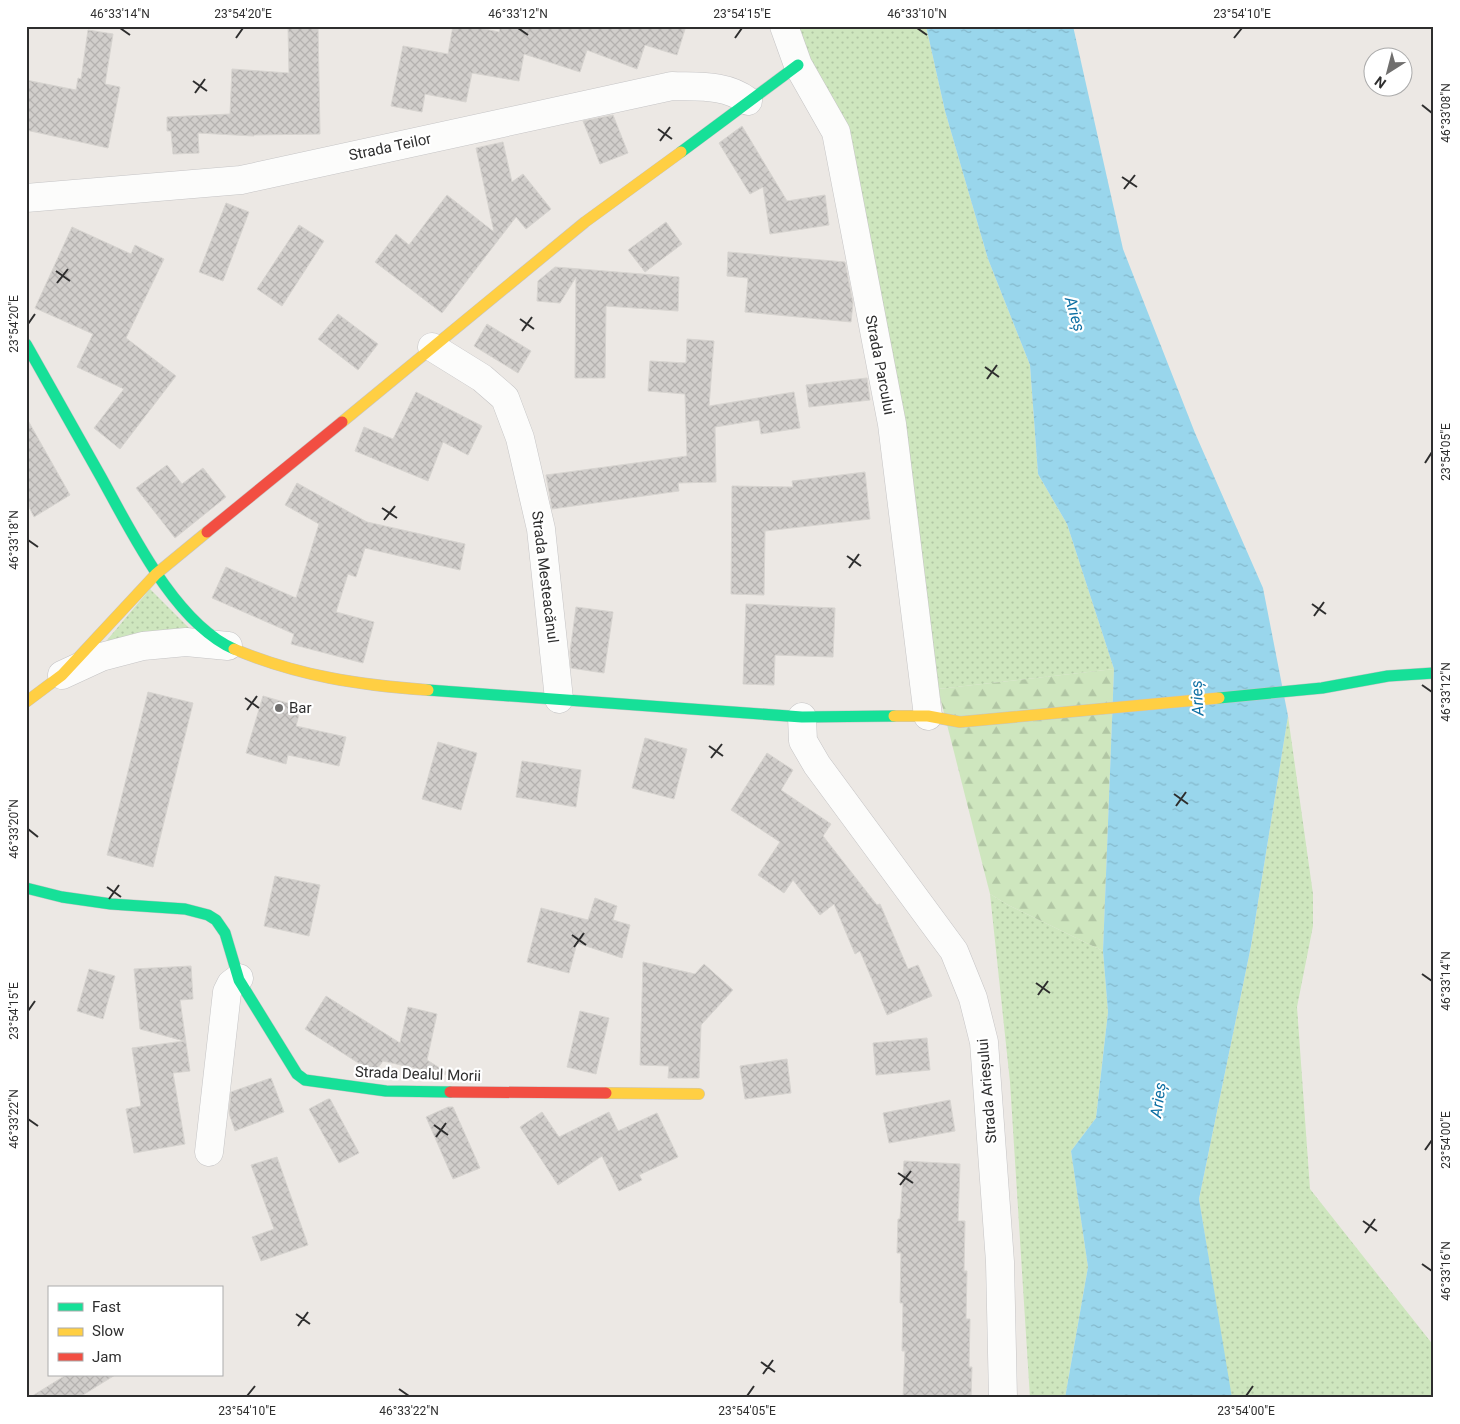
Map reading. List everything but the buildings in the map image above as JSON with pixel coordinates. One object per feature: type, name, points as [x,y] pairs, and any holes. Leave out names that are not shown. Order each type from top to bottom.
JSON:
[{"type":"street","name":"Strada Parcului","points":[[784,26],[798,65],[836,132],[892,424],[928,716]]},
{"type":"street","points":[[26,702],[62,675],[156,574],[585,222],[798,65]]},
{"type":"street","name":"Strada Teilor","points":[[26,198],[241,180],[672,86],[715,87],[739,94],[748,101]]},
{"type":"street","points":[[26,344],[156,574],[173,596],[199,623],[228,646],[303,674],[374,686],[802,717],[928,716],[960,722],[1322,688],[1388,676],[1434,673]]},
{"type":"street","name":"Strada Mesteacănul","points":[[432,347],[482,378],[505,398],[520,438],[541,529],[559,699]]},
{"type":"street","points":[[62,675],[101,657],[143,646],[186,642],[228,646]]},
{"type":"street","name":"Strada Arieșului","points":[[802,717],[803,740],[817,765],[954,951],[973,998],[984,1042],[986,1062],[1000,1262],[1003,1398]]},
{"type":"street","name":"Strada Dealul Morii","points":[[26,888],[125,906],[188,910],[204,913],[216,920],[224,932],[238,978],[297,1074],[305,1080],[386,1091],[699,1094]]},
{"type":"street","points":[[209,1152],[227,992],[231,984],[238,978]]},
{"type":"green space","points":[[786,26],[926,26],[945,111],[988,259],[1030,365],[1038,474],[1067,524],[1114,669],[938,689],[834,141]]},
{"type":"green space","points":[[150,589],[195,634],[148,632],[97,652]]},
{"type":"green space","points":[[1114,669],[1103,951],[1008,905],[990,894],[938,689]]},
{"type":"green space","points":[[1288,716],[1313,894],[1313,926],[1297,1007],[1310,1189],[1434,1346],[1434,1398],[1231,1398],[1199,1199],[1251,946]]},
{"type":"green space","points":[[990,894],[1008,905],[1103,951],[1108,1012],[1096,1118],[1071,1151],[1088,1267],[1065,1398],[1030,1398],[1010,1082]]},
{"type":"water","name":"Arieș","points":[[926,26],[1073,26],[1123,249],[1195,433],[1263,588],[1288,716],[1251,946],[1199,1199],[1232,1398],[1065,1398],[1088,1267],[1071,1151],[1096,1118],[1108,1012],[1103,951],[1114,669],[1067,524],[1038,474],[1030,365],[988,259],[945,111]]},
{"type":"traffic: fast","points":[[681,152],[798,65]]},
{"type":"traffic: fast","points":[[26,344],[126,523],[157,574],[193,619],[213,636],[234,649]]},
{"type":"traffic: fast","points":[[1219,698],[1322,688],[1388,676],[1434,673]]},
{"type":"traffic: fast","points":[[428,690],[802,717],[894,716]]},
{"type":"traffic: fast","points":[[26,888],[62,897],[111,904],[185,909],[208,915],[216,920],[225,933],[239,980],[297,1074],[305,1080],[386,1091],[450,1092]]},
{"type":"traffic: slow","points":[[342,422],[585,222],[681,152]]},
{"type":"traffic: slow","points":[[26,702],[62,675],[156,574],[207,532]]},
{"type":"traffic: slow","points":[[234,649],[305,673],[353,682],[428,690]]},
{"type":"traffic: slow","points":[[894,716],[928,716],[960,722],[1219,698]]},
{"type":"traffic: slow","points":[[606,1093],[699,1094]]},
{"type":"traffic: jam","points":[[207,532],[342,422]]},
{"type":"traffic: jam","points":[[450,1092],[606,1093]]},
{"type":"place","name":"Bar","points":[[279,708]]}]
